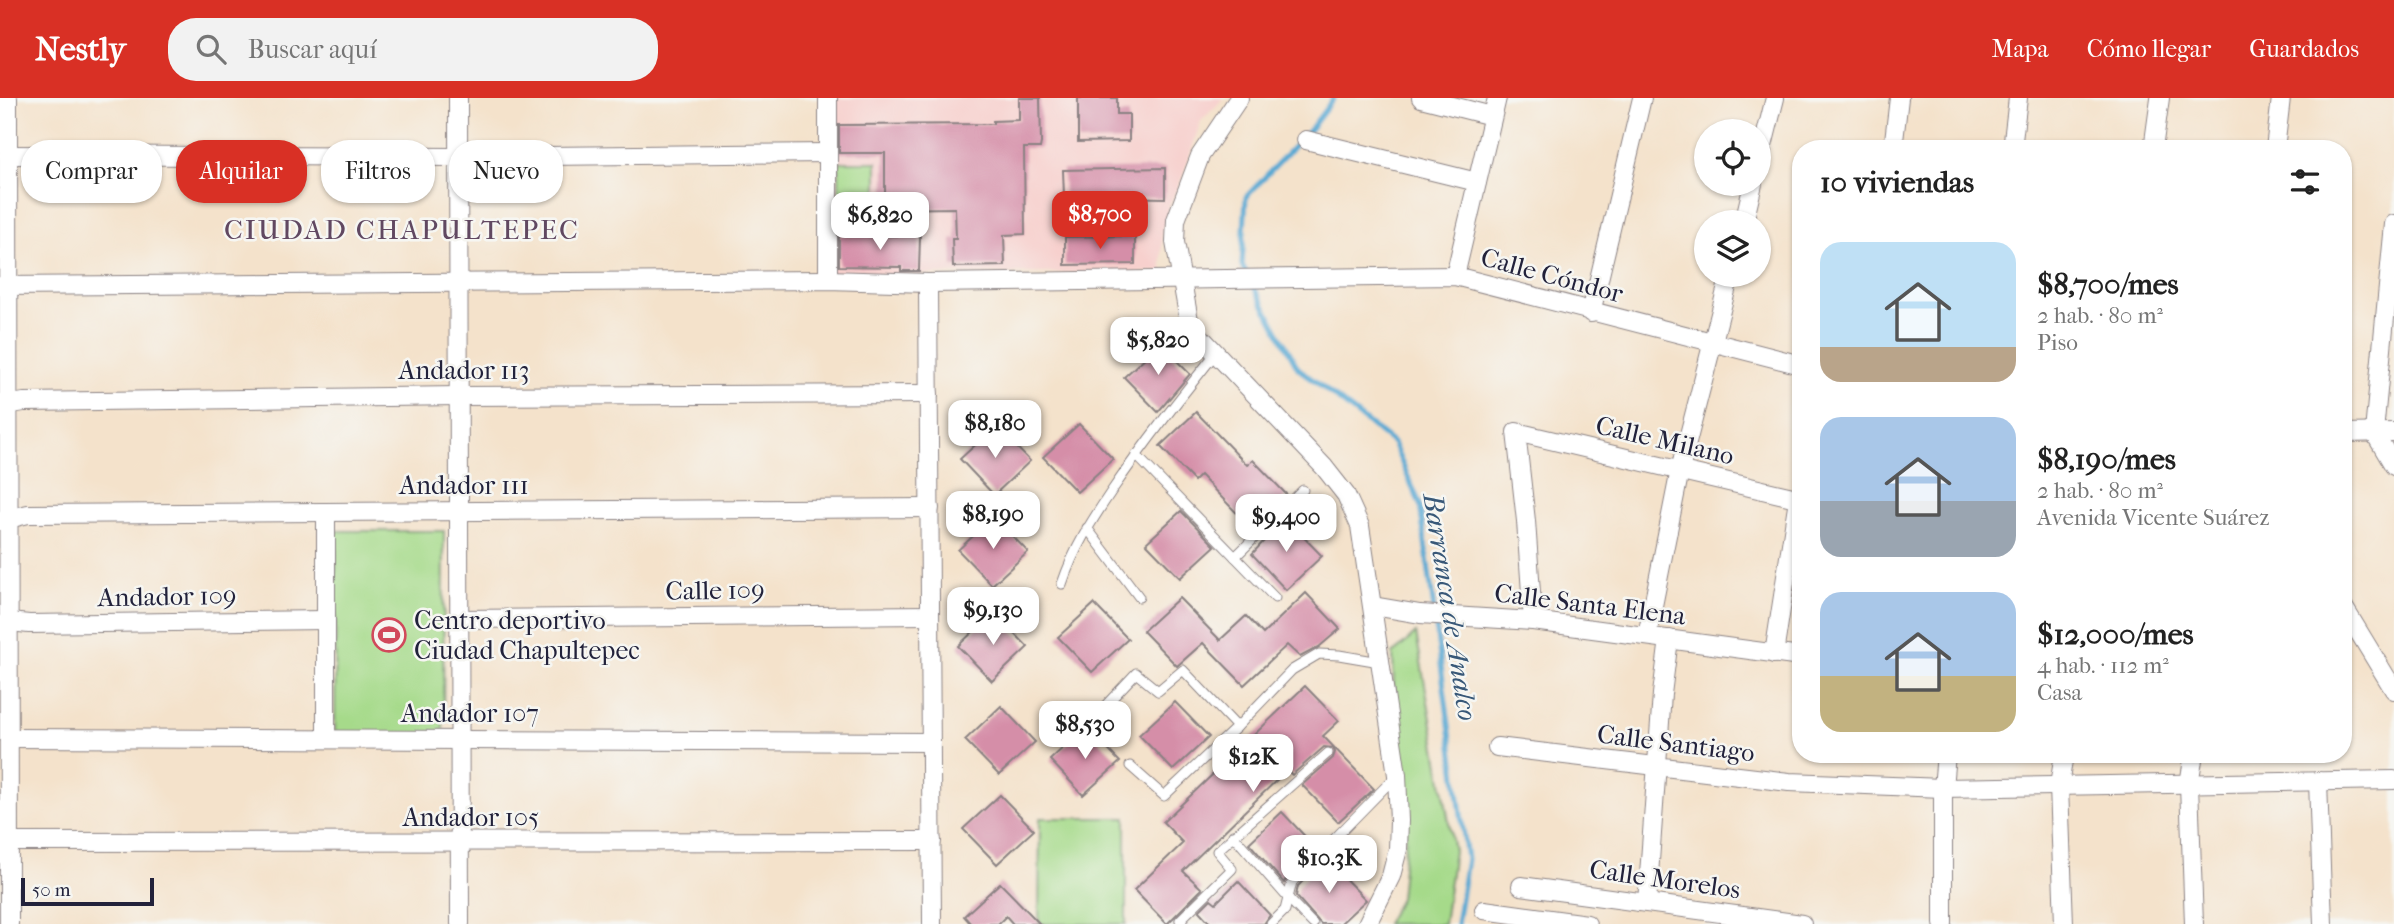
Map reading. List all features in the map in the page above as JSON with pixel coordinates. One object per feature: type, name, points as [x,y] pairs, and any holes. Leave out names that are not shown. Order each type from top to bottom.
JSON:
[{"type":"street","points":[[8,98],[3,286],[5,519],[10,622],[5,643],[10,738],[5,761],[10,842],[5,876],[9,924]]},
{"type":"street","points":[[458,98],[458,140]]},
{"type":"street","points":[[828,98],[828,280]]},
{"type":"street","points":[[1239,98],[1200,156],[1176,220],[1175,242],[1190,326],[1324,467],[1346,495],[1360,526],[1397,775],[1398,849],[1391,876],[1367,924]]},
{"type":"street","points":[[1420,98],[1492,116]]},
{"type":"street","points":[[1455,276],[1497,98]]},
{"type":"street","points":[[1591,313],[1642,98]]},
{"type":"street","points":[[1770,119],[1775,98]]},
{"type":"street","points":[[1894,140],[1899,98]]},
{"type":"street","points":[[2013,140],[2018,98]]},
{"type":"street","points":[[2153,140],[2160,98]]},
{"type":"street","points":[[2277,140],[2281,98]]},
{"type":"street","points":[[1307,140],[1477,182]]},
{"type":"street","points":[[563,156],[828,153]]},
{"type":"street","points":[[8,155],[449,157]]},
{"type":"street","points":[[458,203],[460,924]]},
{"type":"street","points":[[2394,224],[2374,432],[2394,466]]},
{"type":"street","name":"Calle Cóndor","points":[[3,286],[828,280],[928,283],[1455,276],[1792,363]]},
{"type":"street","points":[[928,283],[932,924]]},
{"type":"street","points":[[1647,636],[1680,470],[1727,287]]},
{"type":"street","name":"Andador 113","points":[[5,405],[24,402],[458,396],[929,394]]},
{"type":"street","name":"Calle Milano","points":[[1533,621],[1516,432],[1792,497]]},
{"type":"street","points":[[2352,433],[2394,432]]},
{"type":"street","name":"Andador 111","points":[[5,519],[28,514],[930,508]]},
{"type":"street","points":[[326,512],[326,739]]},
{"type":"street","points":[[1774,654],[1792,542]]},
{"type":"street","name":"Calle Santa Elena","points":[[1373,606],[1420,614],[1533,621],[1792,656]]},
{"type":"street","name":"Calle 109","points":[[459,619],[930,615]]},
{"type":"street","name":"Andador 109","points":[[10,622],[29,624],[325,620]]},
{"type":"street","points":[[2352,621],[2394,690]]},
{"type":"street","points":[[1647,903],[1656,768],[1669,639]]},
{"type":"street","name":"Andador 107","points":[[10,738],[931,742]]},
{"type":"street","name":"Calle Santiago","points":[[1497,747],[1789,782],[1943,788],[2394,780]]},
{"type":"street","points":[[1943,924],[1945,763]]},
{"type":"street","points":[[2063,763],[2059,786],[2064,924]]},
{"type":"street","points":[[2192,763],[2189,783],[2194,924]]},
{"type":"street","points":[[2318,781],[2323,924]]},
{"type":"street","name":"Andador 105","points":[[10,842],[932,841]]},
{"type":"street","name":"Calle Morelos","points":[[1521,886],[1802,924]]},
{"type":"street","points":[[1484,910],[1587,924]]},
{"type":"lane","points":[[1062,584],[1071,557],[1087,528],[1136,455],[1215,354]]},
{"type":"lane","points":[[1136,455],[1275,598]]},
{"type":"lane","points":[[1236,557],[1303,490]]},
{"type":"lane","points":[[1087,528],[1139,597]]},
{"type":"lane","points":[[1130,766],[1164,796],[1292,670],[1319,654],[1381,662]]},
{"type":"lane","points":[[1088,724],[1136,673],[1158,691],[1183,670],[1237,727]]},
{"type":"lane","points":[[1183,924],[1180,920],[1232,869],[1217,851],[1328,752]]},
{"type":"lane","points":[[1272,924],[1284,910],[1292,882],[1397,775]]},
{"type":"lane","points":[[1233,835],[1313,924]]},
{"type":"shaded area","points":[[829,98],[1224,98],[1201,121],[1183,176],[1169,206],[1162,231],[1162,272],[829,275]]},
{"type":"green space","points":[[839,162],[877,162],[877,222],[839,222]]},
{"type":"green space","name":"Centro deportivo Ciudad Chapultepec","points":[[336,531],[444,531],[443,739],[335,739]]},
{"type":"green space","points":[[1416,633],[1454,851],[1444,924],[1386,924],[1400,898],[1407,825],[1395,729],[1393,654]]},
{"type":"green space","points":[[1040,818],[1126,818],[1126,924],[1039,924]]},
{"type":"building","points":[[1019,98],[1040,98],[1041,143],[1040,148],[1024,148],[1025,234],[1004,235],[1005,266],[953,267],[955,208],[885,209],[885,153],[839,153],[839,125],[993,124],[993,121],[1019,120]]},
{"type":"building","points":[[1078,98],[1117,98],[1117,114],[1129,114],[1129,141],[1078,142]]},
{"type":"building","points":[[1165,168],[1165,198],[1064,196],[1063,170]]},
{"type":"building","points":[[839,235],[920,236],[919,271],[901,271],[901,267],[839,266]]},
{"type":"building","points":[[1135,236],[1135,264],[1065,265],[1065,237]]},
{"type":"building","points":[[1160,344],[1190,374],[1158,412],[1124,377]]},
{"type":"building","points":[[1196,412],[1247,465],[1253,460],[1287,495],[1253,530],[1200,475],[1194,481],[1160,446]]},
{"type":"building","points":[[1079,424],[1113,459],[1077,492],[1043,457]]},
{"type":"building","points":[[996,426],[1030,461],[994,495],[960,459]]},
{"type":"building","points":[[1181,511],[1215,546],[1180,578],[1146,543]]},
{"type":"building","points":[[994,517],[1028,552],[992,585],[958,550]]},
{"type":"building","points":[[1285,518],[1322,556],[1286,590],[1252,554]]},
{"type":"building","points":[[1306,593],[1340,629],[1319,647],[1300,657],[1287,645],[1244,685],[1203,643],[1177,666],[1143,631],[1179,598],[1220,640],[1246,616],[1263,634]]},
{"type":"building","points":[[1094,604],[1128,639],[1092,672],[1058,637]]},
{"type":"building","points":[[994,612],[1028,647],[992,681],[958,646]]},
{"type":"building","points":[[1305,686],[1339,721],[1323,736],[1374,789],[1338,822],[1302,785],[1333,758],[1333,748],[1324,747],[1292,775],[1287,770],[1183,871],[1202,889],[1167,924],[1134,890],[1183,843],[1163,822]]},
{"type":"building","points":[[1175,702],[1209,737],[1173,770],[1139,735]]},
{"type":"building","points":[[1001,706],[1035,742],[999,775],[965,740]]},
{"type":"building","points":[[1083,729],[1090,731],[1120,762],[1083,795],[1050,760]]},
{"type":"building","points":[[1000,795],[1034,830],[997,864],[963,829]]},
{"type":"building","points":[[1282,812],[1316,848],[1284,883],[1249,843]]},
{"type":"building","points":[[1325,858],[1366,900],[1340,924],[1321,924],[1296,896],[1298,886]]},
{"type":"building","points":[[1238,881],[1270,915],[1264,924],[1211,924],[1199,911],[1211,899],[1216,903]]},
{"type":"building","points":[[1000,883],[1040,924],[1013,924],[1006,916],[998,924],[971,924],[964,916]]},
{"type":"waterway","name":"Barranca de Analco","points":[[1334,98],[1312,127],[1246,197],[1242,265],[1298,368],[1393,443],[1420,504],[1434,610]]},
{"type":"waterway","name":"Barranca de Analco","points":[[1435,620],[1467,859],[1457,924]]},
{"type":"place","name":"Centro deportivo Ciudad Chapultepec","points":[[389,635]]},
{"type":"district","name":"CIUDAD CHAPULTEPEC","points":[[402,229]]}]
